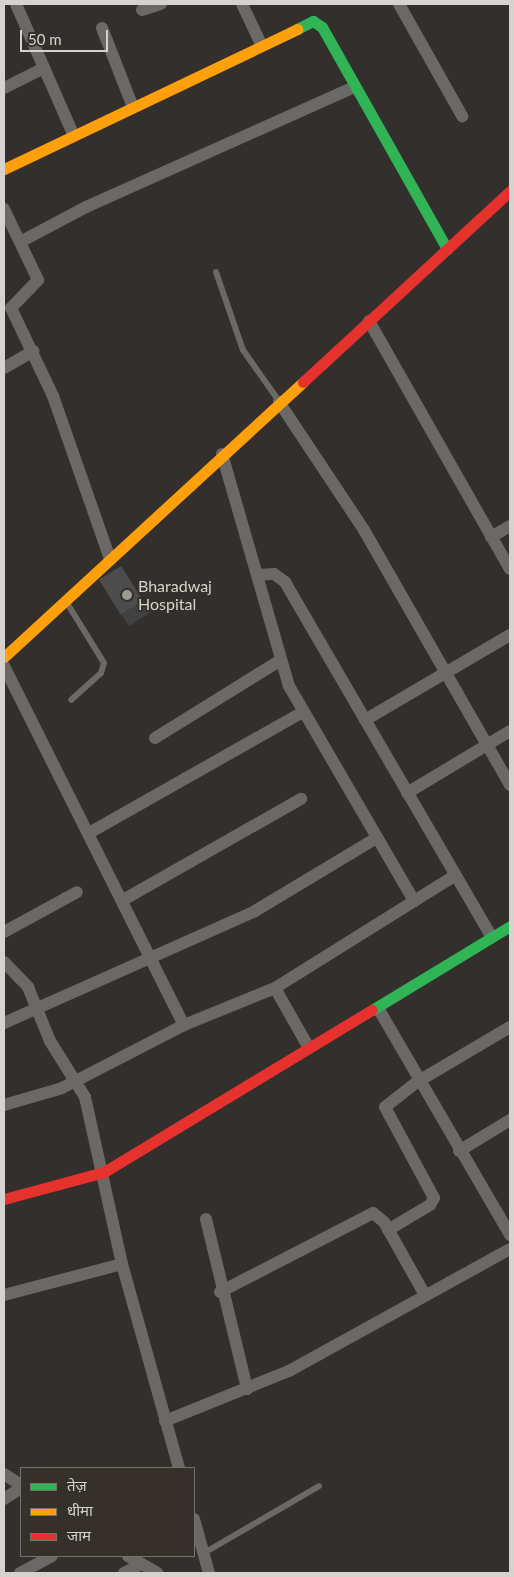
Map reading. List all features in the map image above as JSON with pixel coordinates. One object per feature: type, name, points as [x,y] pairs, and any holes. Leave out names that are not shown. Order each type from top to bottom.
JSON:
[{"type":"street","points":[[16,4],[74,136]]},
{"type":"street","points":[[142,10],[161,4]]},
{"type":"street","points":[[242,4],[261,44]]},
{"type":"street","points":[[398,4],[462,116]]},
{"type":"street","points":[[4,169],[261,44],[306,23],[318,22],[447,249]]},
{"type":"street","points":[[102,28],[133,106]]},
{"type":"street","points":[[4,88],[44,68]]},
{"type":"street","points":[[20,242],[86,207],[354,87]]},
{"type":"street","points":[[4,656],[510,191]]},
{"type":"street","points":[[4,209],[38,284],[11,308],[34,351],[110,559]]},
{"type":"street","points":[[369,321],[510,569]]},
{"type":"street","points":[[4,368],[34,351]]},
{"type":"street","points":[[279,402],[364,530],[510,785]]},
{"type":"street","points":[[222,454],[258,575],[279,661],[301,713],[414,901]]},
{"type":"street","points":[[491,537],[510,526]]},
{"type":"street","points":[[258,575],[274,574],[285,582],[491,936]]},
{"type":"street","points":[[365,720],[510,635]]},
{"type":"street","points":[[155,738],[279,661]]},
{"type":"street","points":[[4,666],[184,1025]]},
{"type":"street","points":[[89,833],[301,713]]},
{"type":"street","points":[[407,792],[510,731]]},
{"type":"street","points":[[123,900],[301,799]]},
{"type":"street","points":[[4,1022],[37,1010],[282,897],[376,839]]},
{"type":"street","points":[[4,1105],[78,1081],[184,1025],[275,988],[456,875]]},
{"type":"street","points":[[4,932],[77,892]]},
{"type":"street","points":[[4,1199],[104,1172],[378,1008],[491,936],[510,926]]},
{"type":"street","points":[[4,962],[21,976],[50,1041],[78,1081],[104,1172],[122,1264],[179,1467]]},
{"type":"street","points":[[275,988],[309,1048]]},
{"type":"street","points":[[378,1008],[418,1082],[510,1235]]},
{"type":"street","points":[[388,1230],[433,1202],[432,1193],[385,1112],[388,1102],[510,1027]]},
{"type":"street","points":[[460,1151],[510,1120]]},
{"type":"street","points":[[220,1292],[364,1215],[379,1216],[425,1295]]},
{"type":"street","points":[[206,1219],[220,1292],[247,1389]]},
{"type":"street","points":[[165,1421],[247,1389],[328,1351],[510,1249]]},
{"type":"street","points":[[4,1295],[122,1264]]},
{"type":"street","points":[[4,1474],[20,1485]]},
{"type":"street","points":[[4,1499],[20,1487]]},
{"type":"street","points":[[195,1523],[210,1573]]},
{"type":"street","points":[[20,1573],[50,1557]]},
{"type":"street","points":[[130,1557],[157,1573]]},
{"type":"street","points":[[124,1573],[141,1564]]},
{"type":"lane","points":[[216,272],[243,350],[279,402]]},
{"type":"lane","points":[[65,600],[104,663],[101,673],[70,700]]},
{"type":"lane","points":[[204,1553],[319,1486]]},
{"type":"building","points":[[121,566],[143,601],[121,615],[99,580]]},
{"type":"traffic: fast","points":[[297,29],[313,21],[322,27],[447,249]]},
{"type":"traffic: fast","points":[[372,1010],[510,926]]},
{"type":"traffic: slow","points":[[4,169],[297,29]]},
{"type":"traffic: slow","points":[[4,657],[303,382]]},
{"type":"traffic: jam","points":[[303,382],[510,191]]},
{"type":"traffic: jam","points":[[4,1199],[104,1172],[372,1010]]},
{"type":"place","name":"Bharadwaj Hospital","points":[[127,595]]}]
